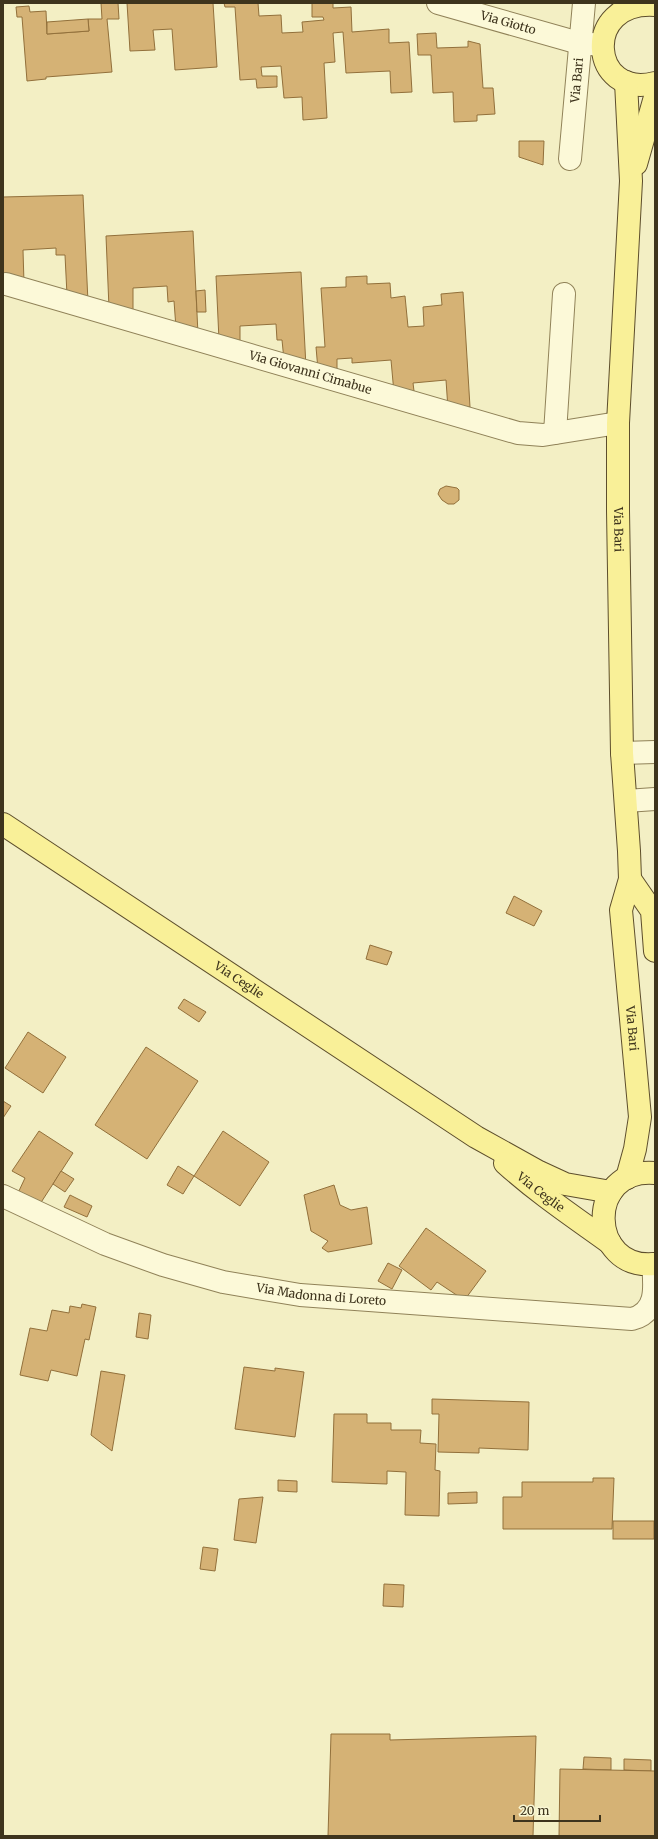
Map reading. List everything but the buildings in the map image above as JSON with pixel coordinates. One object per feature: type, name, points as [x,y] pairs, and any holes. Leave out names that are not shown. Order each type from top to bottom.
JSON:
[{"type":"main road","points":[[655,5],[643,3],[630,4],[618,11],[609,20],[604,32],[602,45],[608,67],[616,76],[626,82],[637,85],[655,83]]},
{"type":"main road","name":"Via Bari","points":[[626,82],[631,181],[618,423],[618,608],[622,753],[630,879],[621,910],[640,1117],[635,1149],[627,1178]]},
{"type":"main road","name":"Via Bari","points":[[631,181],[655,97]]},
{"type":"main road","name":"Via Ceglie","points":[[3,824],[476,1137],[565,1184],[611,1192]]},
{"type":"main road","points":[[630,879],[652,911],[655,951]]},
{"type":"main road","name":"Via Ceglie","points":[[476,1137],[526,1182],[610,1243],[620,1254],[634,1262],[654,1264]]},
{"type":"main road","points":[[610,1243],[604,1230],[603,1217],[605,1204],[611,1192],[627,1178],[640,1173],[655,1173]]},
{"type":"street","name":"Via Giotto","points":[[438,3],[579,43],[602,45]]},
{"type":"street","name":"Via Bari","points":[[570,159],[579,43],[584,3]]},
{"type":"street","name":"Via Giovanni Cimabue","points":[[6,284],[518,433],[543,435],[618,423]]},
{"type":"street","points":[[555,433],[564,294]]},
{"type":"street","points":[[622,753],[655,752]]},
{"type":"street","points":[[626,802],[655,799]]},
{"type":"street","name":"Via Madonna di Loreto","points":[[3,1196],[105,1244],[163,1265],[223,1282],[267,1290],[300,1295],[616,1319],[632,1319],[641,1316],[653,1306]]},
{"type":"street","points":[[653,1306],[654,1264]]}]
